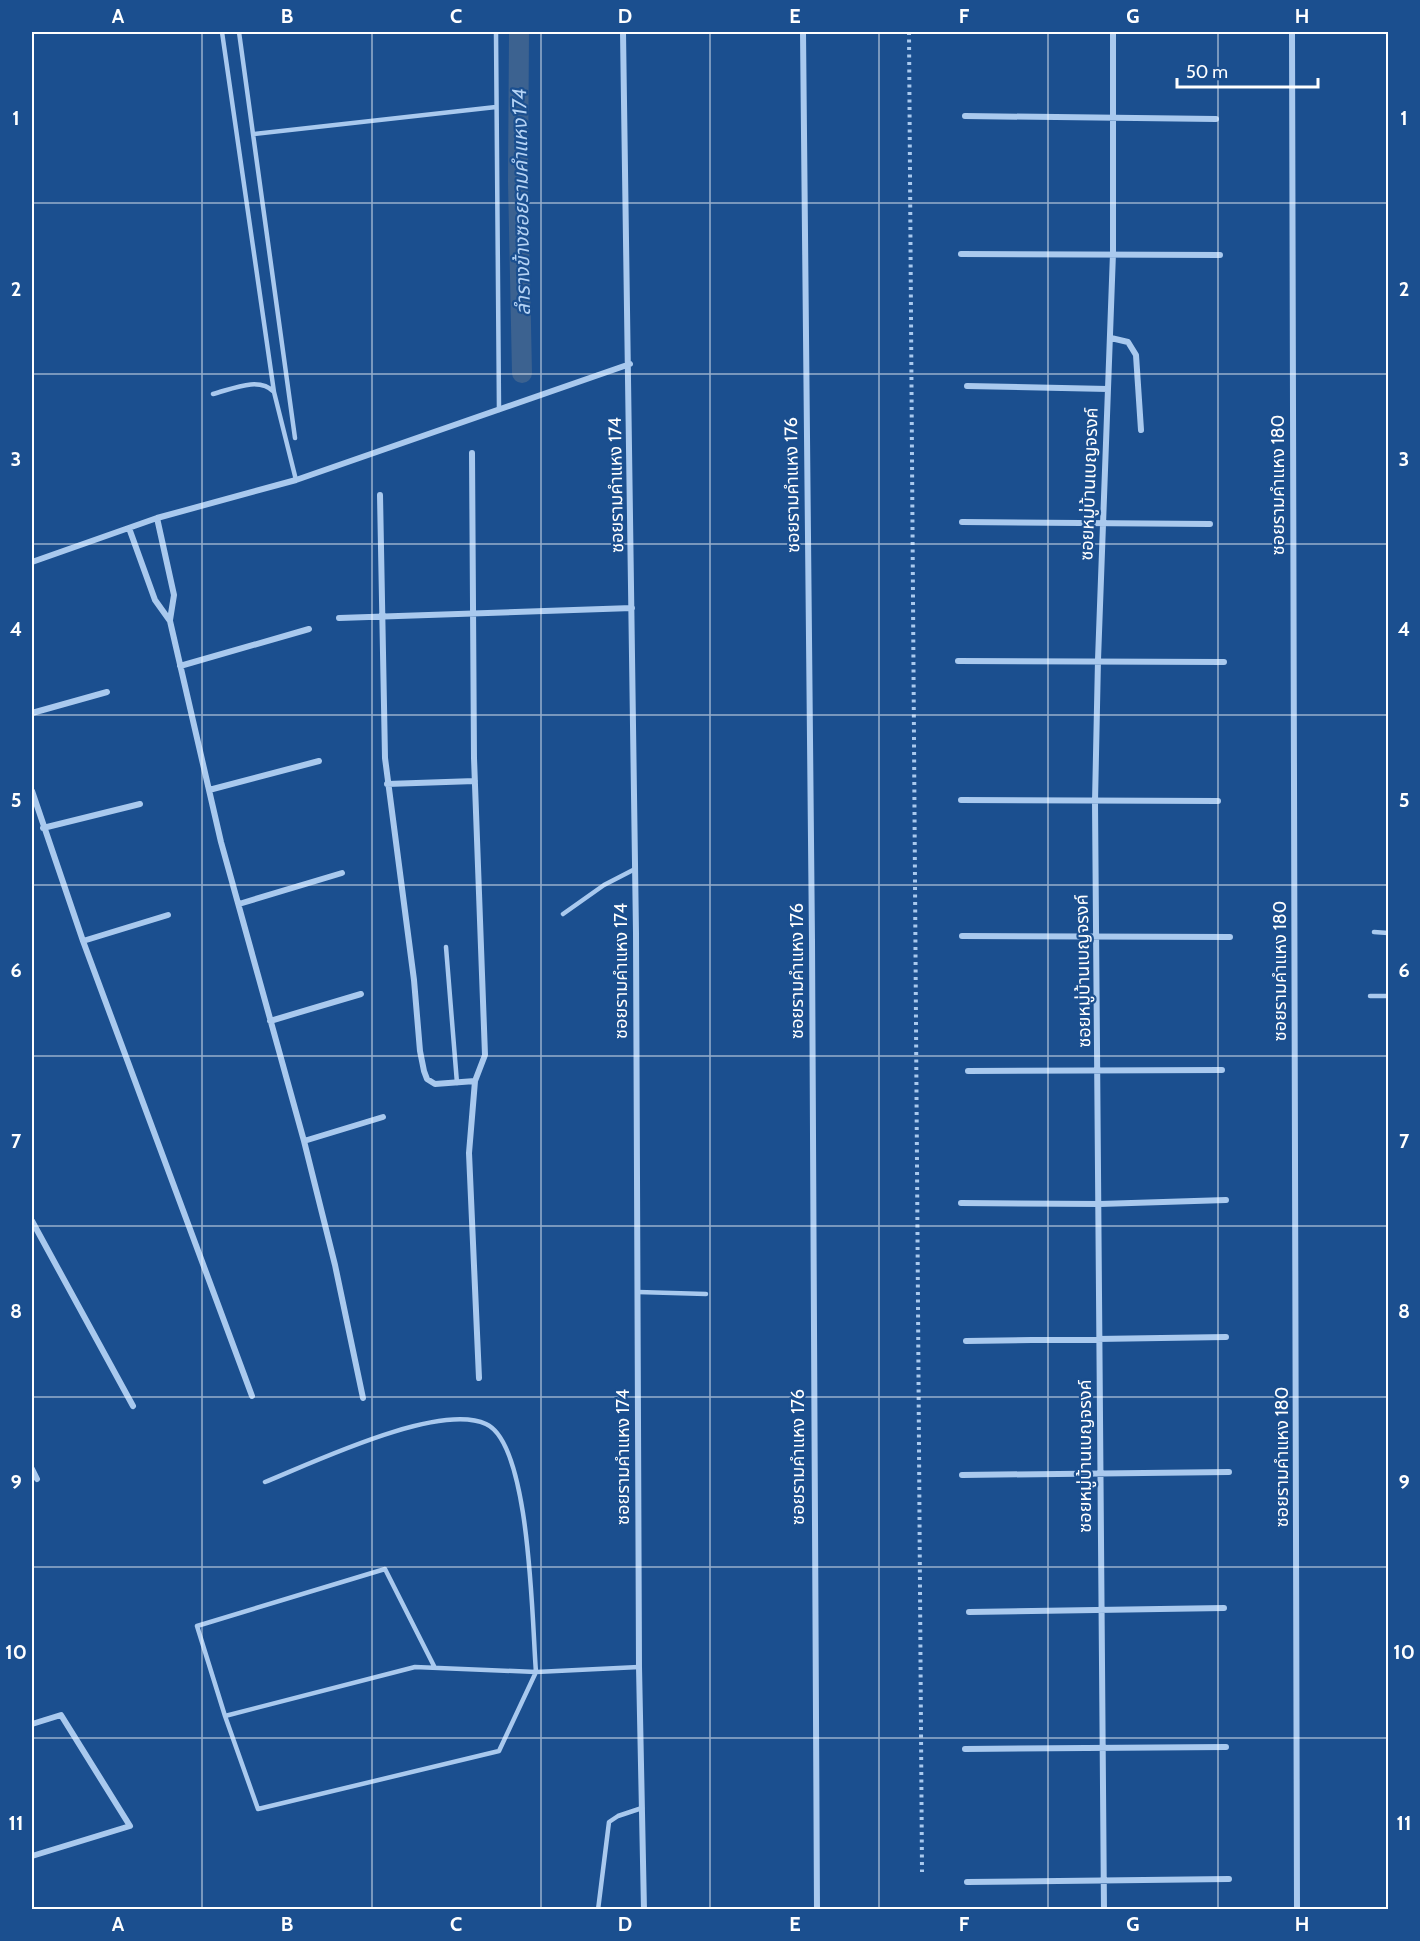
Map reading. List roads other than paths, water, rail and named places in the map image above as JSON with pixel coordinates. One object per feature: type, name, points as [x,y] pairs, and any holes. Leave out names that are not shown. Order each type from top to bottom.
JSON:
[{"type":"street","name":"ซอยรามคำแหง 174","points":[[623,32],[630,364],[639,1667],[644,1910]]},
{"type":"street","name":"ซอยรามคำแหง 176","points":[[803,32],[812,941],[817,1910]]},
{"type":"street","name":"ซอยหมู่บ้านเบญจรงค์","points":[[1104,1910],[1100,1610],[1099,1070],[1095,802],[1102,522],[1113,253],[1113,32]]},
{"type":"street","name":"ซอยรามคำแหง 180","points":[[1292,32],[1297,1910]]},
{"type":"street","points":[[965,116],[1216,119]]},
{"type":"street","points":[[961,254],[1220,255]]},
{"type":"street","points":[[1111,338],[1128,342],[1136,355],[1141,429]]},
{"type":"street","points":[[32,562],[157,519],[296,480],[630,364]]},
{"type":"street","points":[[967,386],[1108,389]]},
{"type":"street","points":[[472,453],[475,781],[484,1055],[475,1081],[470,1153],[479,1378]]},
{"type":"street","points":[[380,495],[387,784],[424,1071],[427,1079],[435,1084],[475,1081]]},
{"type":"street","points":[[157,519],[174,595],[170,621],[209,790],[304,1141],[335,1265],[363,1398]]},
{"type":"street","points":[[962,522],[1210,524]]},
{"type":"street","points":[[129,528],[155,600],[170,621]]},
{"type":"street","points":[[339,618],[632,608]]},
{"type":"street","points":[[180,666],[309,629]]},
{"type":"street","points":[[958,661],[1224,662]]},
{"type":"street","points":[[32,713],[107,692]]},
{"type":"street","points":[[209,790],[319,760]]},
{"type":"street","points":[[387,784],[475,781]]},
{"type":"street","points":[[32,791],[82,941],[252,1396]]},
{"type":"street","points":[[962,800],[1218,801]]},
{"type":"street","points":[[43,828],[140,804]]},
{"type":"street","points":[[239,904],[342,873]]},
{"type":"street","points":[[82,941],[168,915]]},
{"type":"street","points":[[962,936],[1230,937]]},
{"type":"street","points":[[270,1021],[361,994]]},
{"type":"street","points":[[968,1071],[1222,1070]]},
{"type":"street","points":[[304,1141],[383,1117]]},
{"type":"street","points":[[961,1203],[1100,1204],[1226,1200]]},
{"type":"street","points":[[32,1221],[133,1406]]},
{"type":"street","points":[[966,1341],[1226,1337]]},
{"type":"street","points":[[32,1469],[37,1479]]},
{"type":"street","points":[[962,1475],[1229,1472]]},
{"type":"street","points":[[969,1612],[1224,1608]]},
{"type":"street","points":[[32,1724],[61,1715],[130,1826],[32,1857]]},
{"type":"street","points":[[965,1749],[1226,1747]]},
{"type":"street","points":[[967,1882],[1229,1879]]},
{"type":"lane","points":[[222,32],[274,392],[296,480]]},
{"type":"lane","points":[[239,32],[295,438]]},
{"type":"lane","points":[[496,32],[499,410]]},
{"type":"lane","points":[[253,134],[496,107]]},
{"type":"lane","points":[[213,394],[256,383],[268,386],[274,392]]},
{"type":"lane","points":[[563,914],[603,885],[635,869]]},
{"type":"lane","points":[[1374,932],[1389,933]]},
{"type":"lane","points":[[446,947],[457,1083]]},
{"type":"lane","points":[[1370,996],[1389,996]]},
{"type":"lane","points":[[638,1292],[706,1294]]},
{"type":"lane","points":[[265,1482],[391,1431],[464,1419],[486,1424],[498,1434],[512,1462],[524,1507],[536,1672],[499,1751],[258,1809],[225,1716],[197,1626],[385,1569],[435,1668]]},
{"type":"lane","points":[[225,1716],[415,1667],[536,1672],[639,1667]]},
{"type":"lane","points":[[598,1910],[609,1822],[618,1815],[642,1808]]},
{"type":"waterway","name":"ลำรางข้างซอยรามคำแหง 174","points":[[519,32],[518,181],[522,373]]}]
